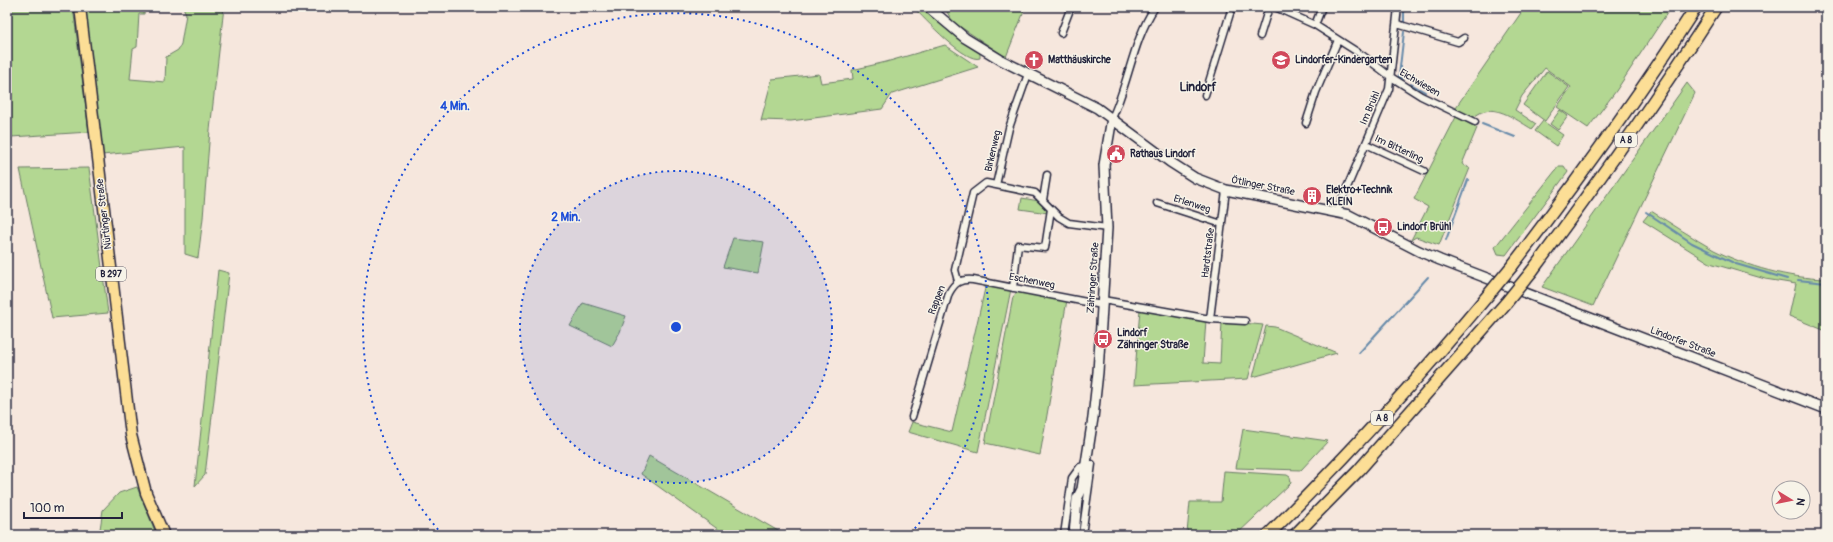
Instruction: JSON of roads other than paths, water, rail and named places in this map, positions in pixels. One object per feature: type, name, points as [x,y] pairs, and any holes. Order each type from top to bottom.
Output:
[{"type":"highway","name":"A 8","points":[[1268,535],[1331,472],[1385,414],[1490,294],[1584,171],[1647,83],[1696,7]]},
{"type":"highway","name":"A 8","points":[[1295,535],[1359,470],[1506,303],[1532,271],[1608,167],[1683,59],[1716,7]]},
{"type":"main road","name":"Nürtinger Straße","points":[[80,7],[131,435],[146,494],[164,535]]},
{"type":"street","name":"Ötlinger Straße","points":[[928,7],[937,10],[965,38],[1028,74],[1098,108],[1170,162],[1195,178],[1226,190],[1337,211],[1365,222],[1419,251],[1532,296]]},
{"type":"street","points":[[1061,33],[1071,7]]},
{"type":"street","points":[[1112,118],[1123,92],[1143,28],[1155,7]]},
{"type":"street","points":[[1205,95],[1232,7]]},
{"type":"street","points":[[1260,36],[1269,7]]},
{"type":"street","name":"Eichwiesen","points":[[1275,7],[1315,25],[1362,55],[1391,77],[1421,96],[1475,122]]},
{"type":"street","points":[[1315,25],[1322,7]]},
{"type":"street","name":"Im Brühl","points":[[1337,211],[1389,89],[1398,7]]},
{"type":"street","points":[[1397,24],[1458,42],[1464,38]]},
{"type":"street","points":[[1306,123],[1316,92],[1338,40]]},
{"type":"street","name":"Birkenweg","points":[[1028,74],[1009,128],[996,185],[1035,193],[1059,217],[1069,223],[1107,228]]},
{"type":"street","name":"Zähringer Straße","points":[[1074,535],[1078,499],[1082,488],[1096,391],[1107,228],[1104,165],[1112,118]]},
{"type":"street","name":"Im Bitterling","points":[[1366,144],[1424,171]]},
{"type":"street","points":[[1043,200],[1047,175]]},
{"type":"street","name":"Rappen","points":[[912,417],[940,318],[949,293],[958,281],[955,270],[973,194],[986,183],[996,185]]},
{"type":"street","name":"Hardtstraße","points":[[1210,319],[1226,190]]},
{"type":"street","name":"Erlenweg","points":[[1157,203],[1222,224]]},
{"type":"street","points":[[1013,288],[1018,245],[1045,248],[1051,209]]},
{"type":"street","name":"Eschenweg","points":[[958,281],[972,280],[1103,302]]},
{"type":"street","name":"Lindorfer Straße","points":[[1532,296],[1826,409]]},
{"type":"street","points":[[1103,302],[1210,319],[1245,321]]},
{"type":"street","points":[[1064,535],[1072,478],[1080,467],[1085,464],[1092,464],[1082,535]]},
{"type":"waterway","points":[[1404,7],[1404,23]]},
{"type":"waterway","points":[[1403,80],[1399,76],[1404,32]]},
{"type":"waterway","points":[[1411,84],[1425,92]]},
{"type":"waterway","points":[[1482,124],[1515,137]]},
{"type":"waterway","points":[[1446,240],[1468,180]]},
{"type":"waterway","points":[[1646,212],[1692,243],[1736,264],[1787,279]]},
{"type":"waterway","points":[[1359,353],[1428,277]]},
{"type":"waterway","points":[[1798,280],[1826,283]]},
{"type":"place","name":"Matthäuskirche","points":[[1034,60]]},
{"type":"place","name":"Lindorfer-Kindergarten","points":[[1281,60]]},
{"type":"place","name":"Rathaus Lindorf","points":[[1116,154]]},
{"type":"place","name":"Elektro+Technik KLEIN","points":[[1312,196]]},
{"type":"place","name":"Lindorf Brühl","points":[[1383,227]]},
{"type":"place","name":"Lindorf Zähringer Straße","points":[[1103,339]]},
{"type":"district","name":"Lindorf","points":[[1198,87]]}]
